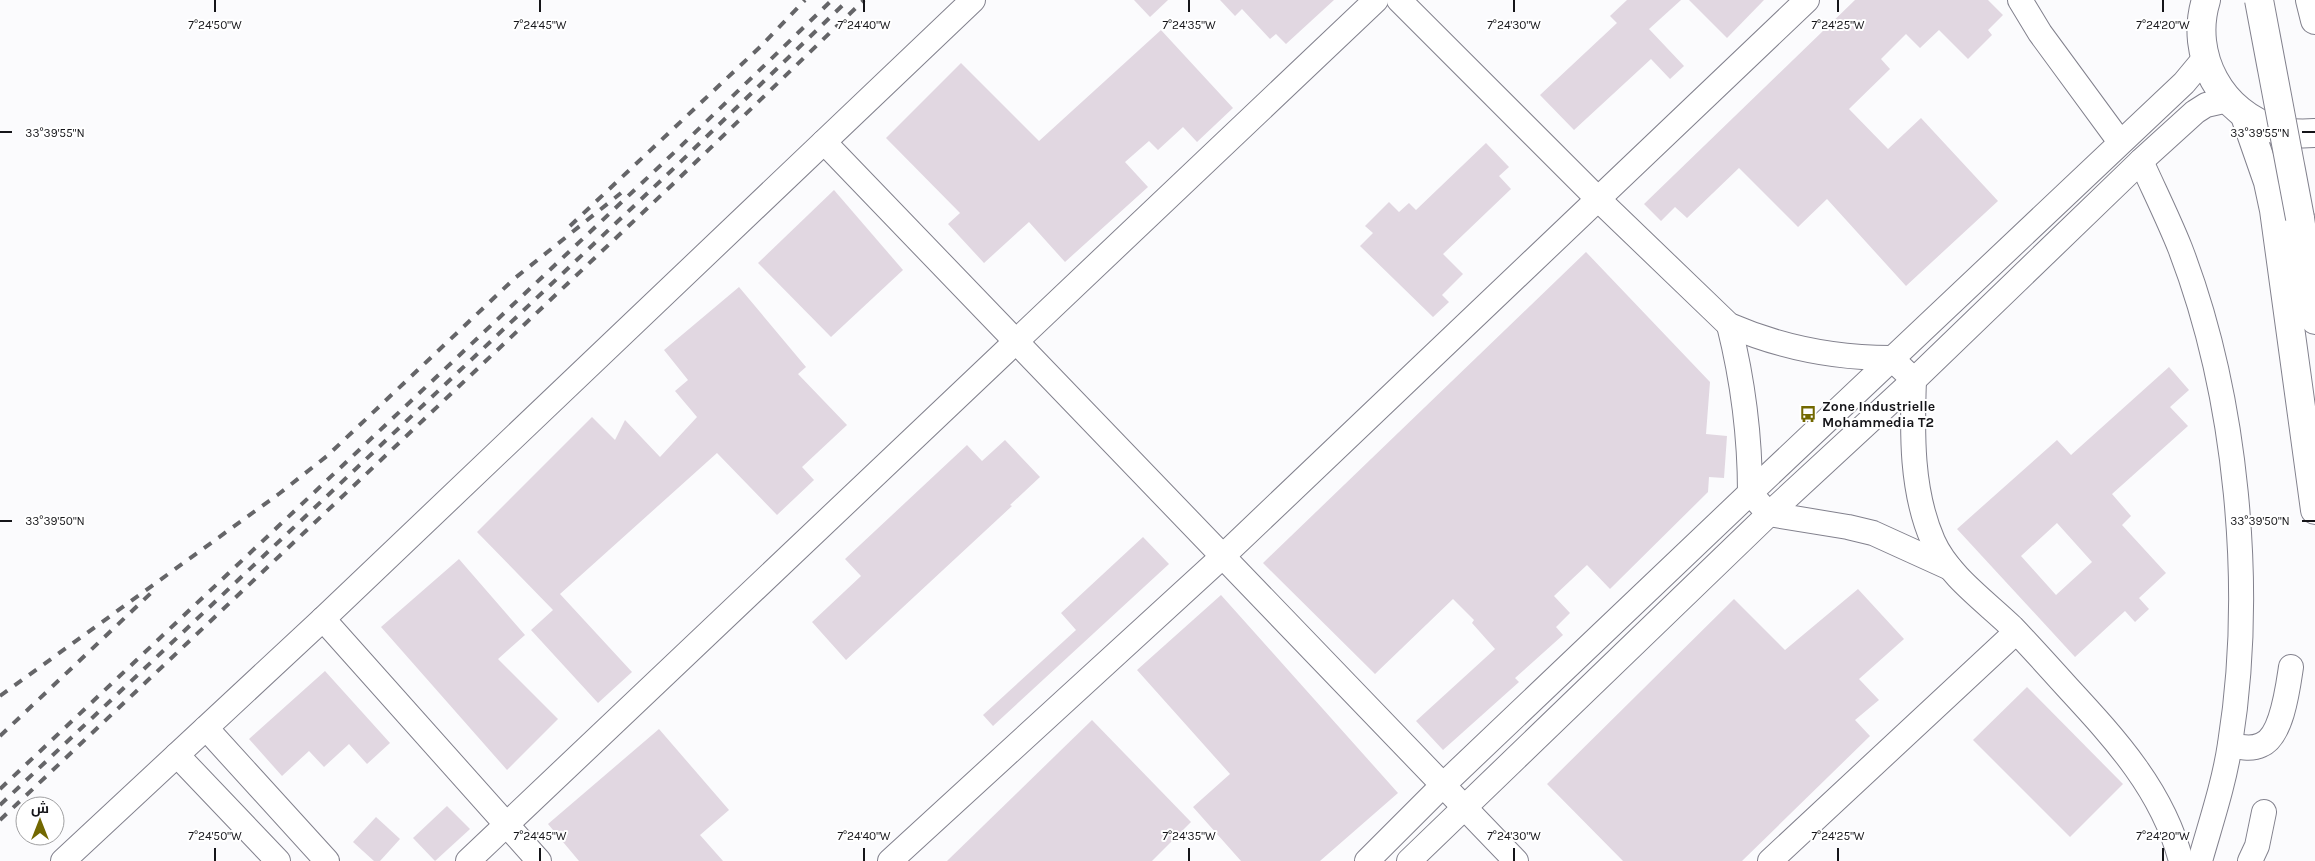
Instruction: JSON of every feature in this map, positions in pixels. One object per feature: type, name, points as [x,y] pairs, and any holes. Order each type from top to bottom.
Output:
[{"type":"highway","points":[[2206,0],[2202,12],[2201,34],[2204,59],[2214,82],[2236,108],[2261,125],[2278,131],[2296,134],[2315,134]]},
{"type":"highway","points":[[2259,0],[2300,218],[2315,320]]},
{"type":"highway","points":[[2310,0],[2315,20]]},
{"type":"highway","points":[[2236,108],[2268,182],[2279,236],[2315,510]]},
{"type":"lane","points":[[63,861],[323,619],[973,0]]},
{"type":"lane","points":[[468,861],[1376,0]]},
{"type":"lane","points":[[1399,0],[1598,199],[1729,326],[1753,336],[1804,351],[1833,356],[1891,358],[1914,380],[1913,438],[1919,490],[1933,542],[1950,568],[2016,632],[2119,743],[2144,778],[2164,815],[2182,861]]},
{"type":"lane","points":[[890,861],[1222,557],[1807,0]]},
{"type":"lane","points":[[2020,0],[2040,33],[2120,142]]},
{"type":"lane","points":[[1367,861],[1442,786],[1891,358],[2184,83],[2204,59]]},
{"type":"lane","points":[[1409,861],[1769,514],[1914,380],[2141,161],[2195,112],[2206,105],[2236,108]]},
{"type":"lane","points":[[824,142],[1516,861]]},
{"type":"lane","points":[[2141,161],[2180,248],[2210,345],[2229,441],[2238,534],[2240,623],[2237,689],[2230,745],[2222,784],[2200,861]]},
{"type":"lane","points":[[1729,326],[1738,358],[1746,408],[1750,459],[1750,493],[1769,514],[1848,527],[1873,534],[1950,568]]},
{"type":"lane","points":[[323,619],[539,861]]},
{"type":"lane","points":[[1770,861],[2016,632]]},
{"type":"lane","points":[[2230,745],[2247,748],[2262,745],[2271,738],[2283,710],[2291,667]]},
{"type":"lane","points":[[206,728],[327,861]]},
{"type":"lane","points":[[178,755],[278,861]]},
{"type":"lane","points":[[2250,861],[2257,846],[2264,812]]},
{"type":"building","points":[[1134,0],[1168,0],[1150,17]]},
{"type":"building","points":[[1220,0],[1334,0],[1286,44],[1276,34],[1270,39],[1242,9],[1235,16]]},
{"type":"building","points":[[1627,0],[1681,0],[1649,29],[1684,66],[1670,79],[1651,59],[1574,130],[1540,95],[1617,23],[1610,16]]},
{"type":"building","points":[[1689,0],[1764,0],[1727,38]]},
{"type":"building","points":[[1855,0],[1988,0],[2003,15],[1988,30],[1992,35],[1968,59],[1939,30],[1920,48],[1906,34],[1881,59],[1890,69],[1849,109],[1888,149],[1921,118],[1998,201],[1906,286],[1827,199],[1798,227],[1739,168],[1687,218],[1675,207],[1661,221],[1644,204]]},
{"type":"building","points":[[1161,30],[1233,108],[1197,142],[1183,127],[1158,150],[1149,141],[1125,162],[1148,187],[1065,262],[1029,222],[984,263],[948,224],[960,213],[886,138],[961,63],[1039,141]]},
{"type":"building","points":[[1486,143],[1509,167],[1499,176],[1511,189],[1443,254],[1463,274],[1442,295],[1449,302],[1433,317],[1360,246],[1373,233],[1365,226],[1389,202],[1399,212],[1409,203],[1416,210]]},
{"type":"building","points":[[834,190],[903,270],[831,337],[758,263]]},
{"type":"building","points":[[1586,252],[1710,382],[1706,434],[1727,436],[1724,478],[1709,477],[1708,492],[1610,589],[1587,565],[1554,596],[1570,613],[1556,627],[1563,635],[1515,678],[1519,682],[1443,750],[1416,721],[1495,649],[1472,623],[1474,620],[1453,599],[1375,674],[1263,563]]},
{"type":"building","points":[[739,287],[806,367],[798,374],[847,425],[802,467],[814,480],[777,515],[717,453],[560,594],[632,672],[598,703],[531,630],[553,610],[477,532],[592,417],[615,440],[625,420],[660,457],[697,417],[675,391],[688,380],[664,350]]},
{"type":"building","points":[[2169,367],[2189,390],[2170,407],[2188,426],[2112,494],[2131,516],[2122,525],[2166,573],[2139,598],[2149,609],[2135,622],[2125,611],[2075,657],[1957,529],[2057,440],[2071,455]],"holes":[[[2057,523],[2092,562],[2056,595],[2021,556]]]},
{"type":"building","points":[[1005,440],[1040,477],[1010,505],[1012,506],[846,660],[812,622],[861,576],[845,559],[967,445],[982,461]]},
{"type":"building","points":[[1143,537],[1169,564],[993,726],[983,715],[1076,630],[1061,613]]},
{"type":"building","points":[[459,559],[525,635],[498,659],[558,719],[507,770],[381,627]]},
{"type":"building","points":[[1858,589],[1904,639],[1859,679],[1879,700],[1855,720],[1870,736],[1742,861],[1623,861],[1547,784],[1734,599],[1785,650]]},
{"type":"building","points":[[1221,595],[1398,793],[1320,861],[1241,861],[1193,807],[1230,774],[1137,670]]},
{"type":"building","points":[[325,671],[390,743],[367,764],[349,744],[324,767],[309,751],[282,776],[249,739]]},
{"type":"building","points":[[2027,687],[2123,784],[2070,837],[1973,740]]},
{"type":"building","points":[[1092,720],[1191,822],[1152,861],[947,861]]},
{"type":"building","points":[[659,729],[729,810],[700,835],[723,861],[579,861],[548,824]]},
{"type":"building","points":[[447,806],[470,829],[435,861],[413,838]]},
{"type":"building","points":[[376,817],[400,839],[380,861],[374,861],[353,842]]},
{"type":"railway","points":[[570,226],[760,47],[805,0]]},
{"type":"railway","points":[[0,789],[680,147],[832,0]]},
{"type":"railway","points":[[0,805],[671,171],[848,0]]},
{"type":"railway","points":[[0,820],[673,184],[864,0]]},
{"type":"railway","points":[[0,696],[280,493],[327,456],[515,278],[621,193]]},
{"type":"railway","points":[[0,736],[151,593]]},
{"type":"place","name":"Zone Industrielle Mohammedia T2","points":[[1808,414]]}]
